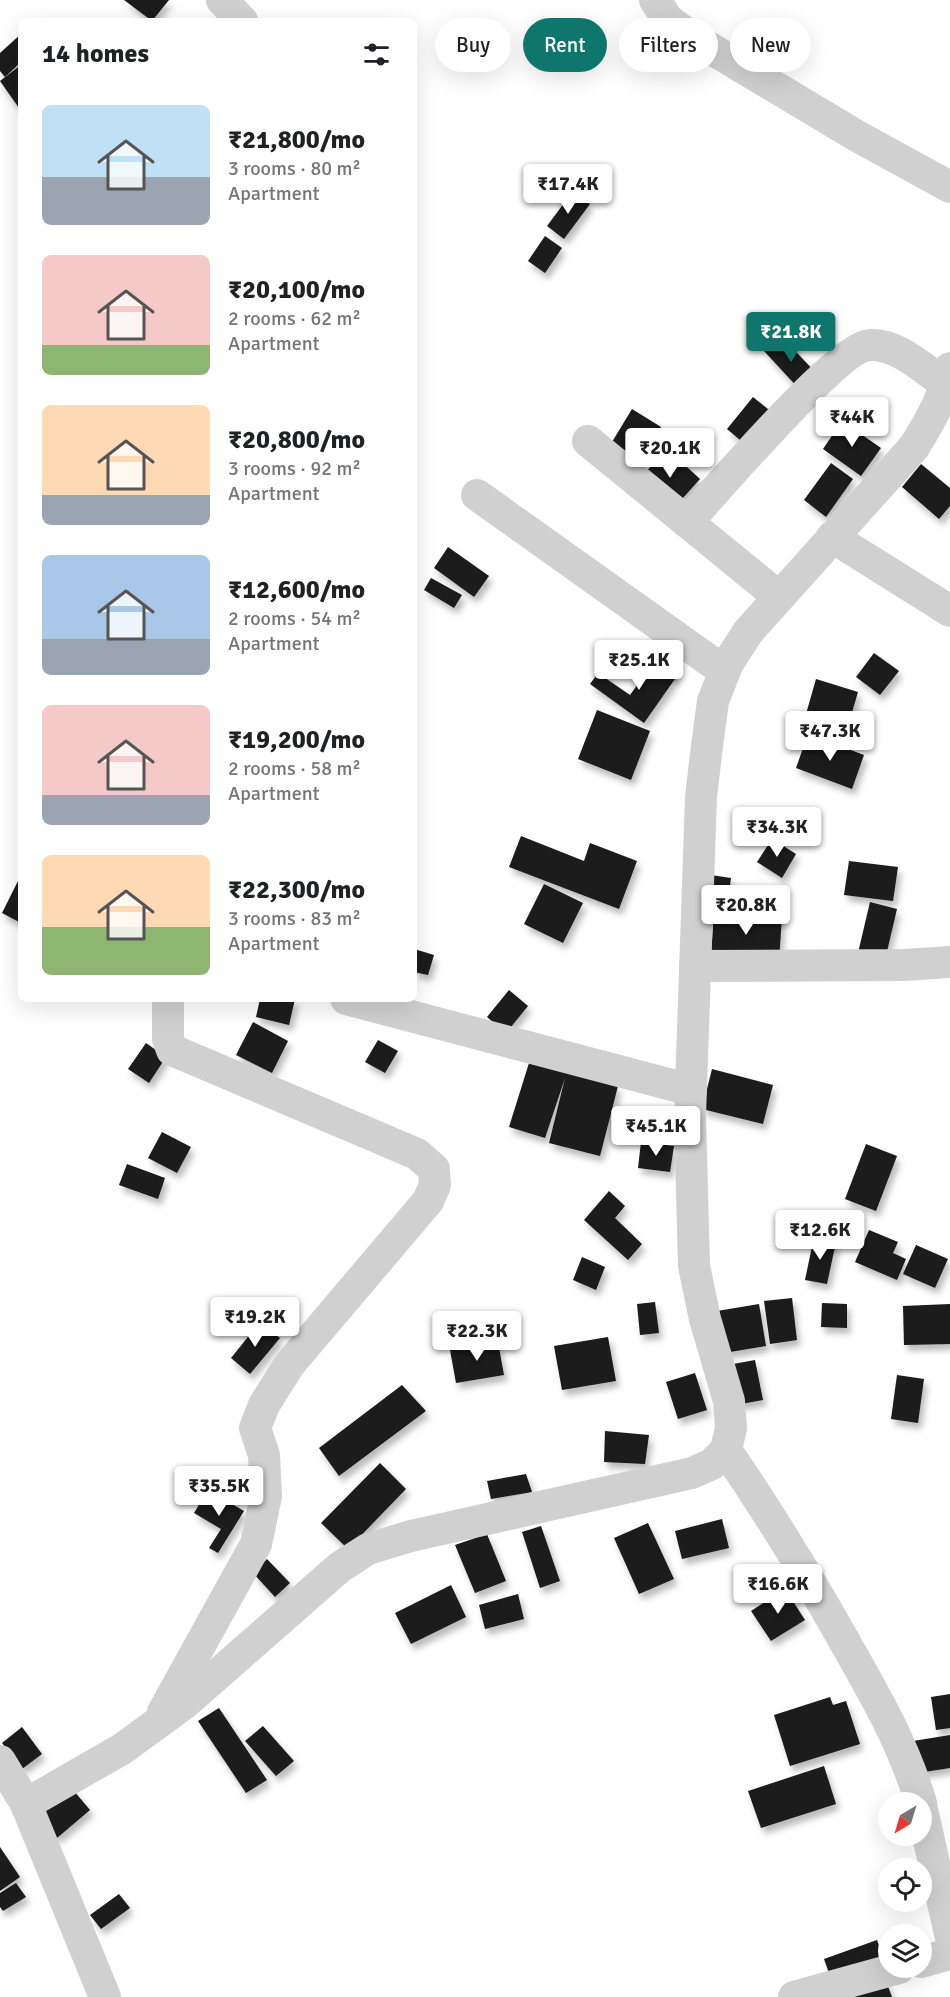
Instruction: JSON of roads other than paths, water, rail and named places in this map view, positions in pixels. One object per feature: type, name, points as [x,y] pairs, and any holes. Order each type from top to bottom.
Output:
[{"type":"street","points":[[222,0],[239,18]]},
{"type":"street","points":[[656,0],[668,20],[690,36],[857,136],[950,187]]},
{"type":"street","points":[[26,1804],[122,1749],[157,1723],[185,1702],[340,1567],[368,1549],[411,1536],[692,1473],[712,1464],[726,1450],[731,1428],[729,1401],[705,1318],[694,1266],[691,1090],[695,966],[701,797],[713,701],[724,671],[748,632],[914,447],[933,417],[948,376],[884,346],[868,344],[856,349],[816,384],[687,522]]},
{"type":"street","points":[[588,441],[778,597]]},
{"type":"street","points":[[477,495],[724,671]]},
{"type":"street","points":[[832,537],[950,611]]},
{"type":"street","points":[[695,966],[905,965],[950,962]]},
{"type":"street","points":[[157,1723],[256,1544],[266,1496],[264,1455],[255,1428],[264,1405],[289,1365],[428,1201],[435,1185],[434,1169],[417,1154],[172,1050],[168,1039],[168,1002]]},
{"type":"street","points":[[357,1002],[691,1090]]},
{"type":"street","points":[[726,1450],[809,1577],[890,1722],[917,1792]]},
{"type":"street","points":[[0,1761],[26,1804],[105,1997]]},
{"type":"street","points":[[930,1846],[950,1934]]},
{"type":"street","points":[[932,1959],[950,1954]]},
{"type":"street","points":[[794,1997],[878,1974]]}]
